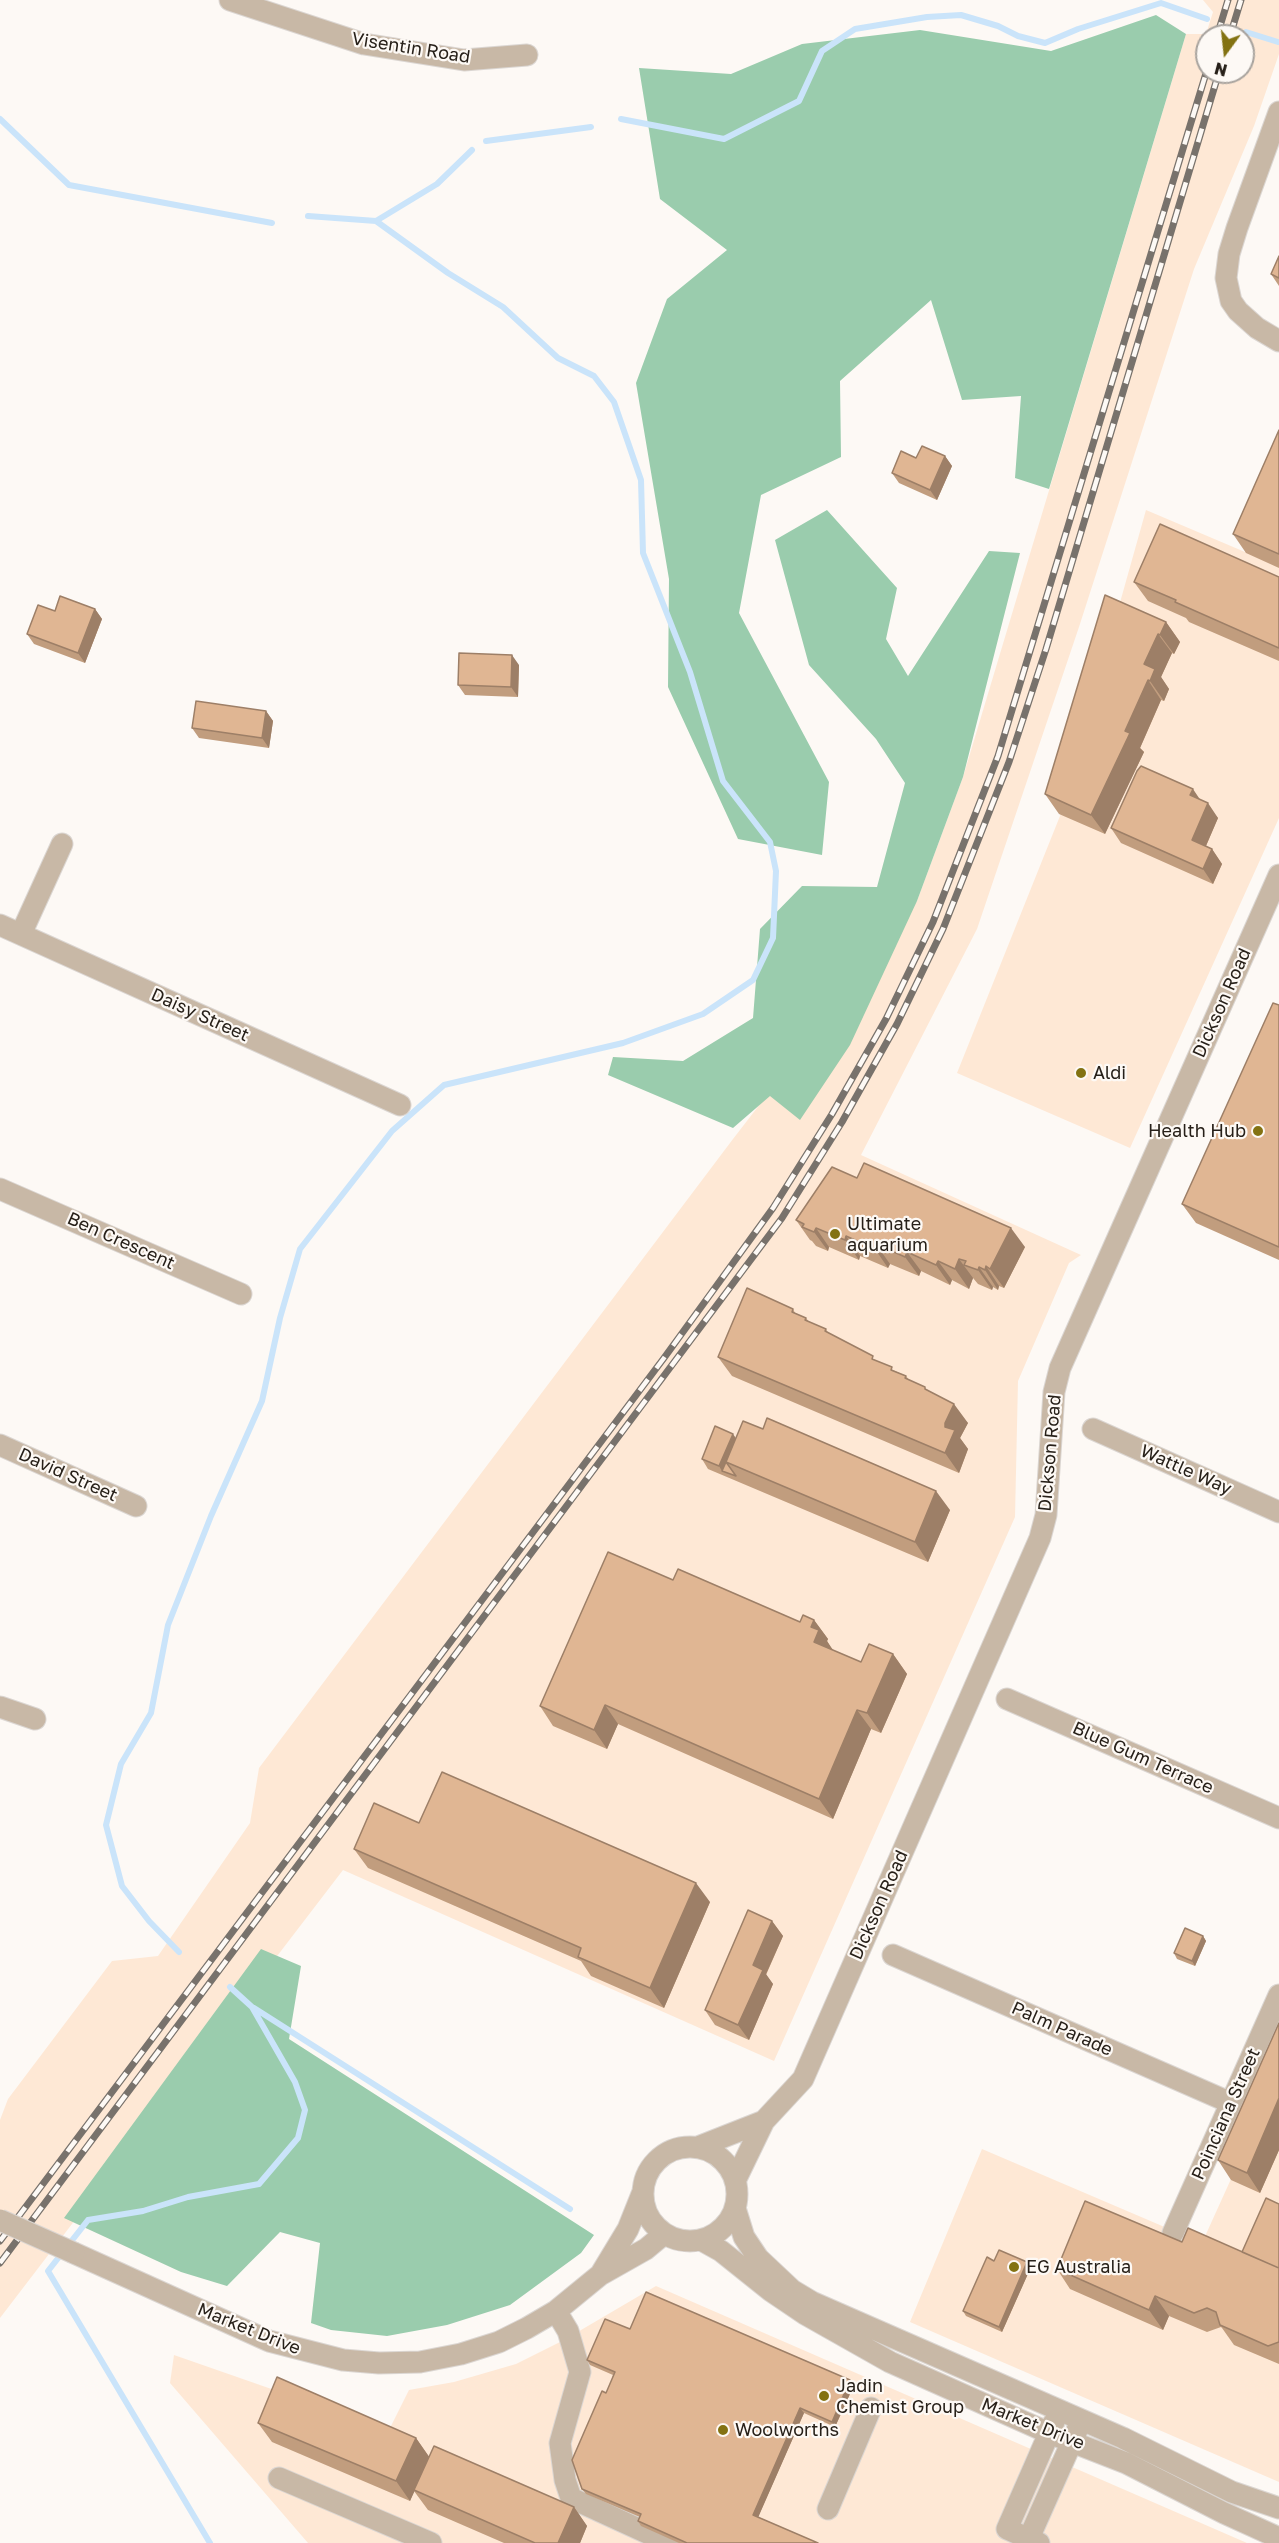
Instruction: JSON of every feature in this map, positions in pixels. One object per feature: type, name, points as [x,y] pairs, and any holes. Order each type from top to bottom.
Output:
[{"type":"street","name":"Visentin Road","points":[[230,0],[364,44],[465,60],[527,56]]},
{"type":"street","points":[[1279,112],[1236,228],[1226,278],[1231,302],[1238,311],[1257,328],[1279,340]]},
{"type":"street","points":[[21,934],[62,844]]},
{"type":"street","name":"Dickson Road","points":[[735,2181],[764,2121],[803,2079],[1040,1538],[1046,1515],[1054,1392],[1060,1368],[1279,875]]},
{"type":"street","name":"Daisy Street","points":[[0,925],[400,1105]]},
{"type":"street","name":"Ben Crescent","points":[[0,1189],[241,1294]]},
{"type":"street","name":"Wattle Way","points":[[1093,1429],[1279,1512]]},
{"type":"street","name":"David Street","points":[[0,1445],[136,1506]]},
{"type":"street","name":"Blue Gum Terrace","points":[[1007,1699],[1279,1818]]},
{"type":"street","points":[[0,1707],[35,1719]]},
{"type":"street","name":"Palm Parade","points":[[892,1955],[1231,2103]]},
{"type":"street","name":"Poinciana Street","points":[[1173,2233],[1279,1995]]},
{"type":"street","name":"Dickson Road","points":[[698,2147],[764,2121]]},
{"type":"street","points":[[680,2147],[698,2147],[714,2153],[727,2164],[735,2181],[735,2208],[717,2234],[703,2241],[678,2240],[664,2234],[646,2214],[642,2194],[646,2173],[660,2156],[680,2147]]},
{"type":"street","name":"Market Drive","points":[[600,2275],[628,2229],[642,2194]]},
{"type":"street","name":"Market Drive","points":[[735,2208],[744,2237],[758,2258],[792,2290],[812,2302],[1082,2420],[1232,2492],[1279,2508]]},
{"type":"street","name":"Market Drive","points":[[0,2220],[269,2341],[343,2360],[379,2363],[420,2362],[461,2354],[499,2342],[556,2311],[600,2275],[646,2249],[664,2234]]},
{"type":"street","name":"Market Drive","points":[[703,2241],[721,2252],[771,2291],[864,2348],[916,2374],[1049,2433],[1073,2440],[1126,2463],[1279,2538]]},
{"type":"street","points":[[556,2311],[568,2331],[580,2372],[560,2443],[565,2480],[571,2498],[669,2543]]},
{"type":"street","points":[[828,2509],[871,2408]]},
{"type":"street","points":[[1059,2410],[1007,2529],[1034,2541],[1082,2420]]},
{"type":"street","points":[[279,2478],[431,2543]]},
{"type":"shaded area","points":[[1203,0],[1279,0],[1279,54],[1254,126],[1194,269],[1079,627],[977,929],[861,1155],[1081,1255],[1069,1263],[1018,1381],[1015,1517],[774,2061],[343,1870],[0,2318],[0,2120],[8,2099],[112,1961],[158,1956],[250,1823],[259,1768],[733,1139],[917,901],[963,777],[1186,34],[1195,34],[1195,84],[1255,84],[1255,24],[1209,24],[1213,12]]},
{"type":"shaded area","points":[[1279,474],[1279,818],[1130,1148],[957,1073],[1060,816],[1146,510],[1245,552]]},
{"type":"shaded area","points":[[1279,2073],[1279,2482],[910,2322],[982,2149],[1202,2243]]},
{"type":"shaded area","points":[[656,2286],[1247,2543],[308,2543],[170,2383],[174,2355],[389,2430],[409,2390],[454,2382],[516,2364],[564,2340]]},
{"type":"green space","points":[[1156,15],[1186,34],[1049,489],[1015,478],[1021,396],[962,400],[931,300],[840,381],[841,457],[761,495],[739,613],[829,782],[822,855],[738,839],[668,687],[669,579],[636,383],[667,299],[727,250],[660,199],[639,68],[731,74],[802,44],[920,30],[1051,51]]},
{"type":"green space","points":[[827,510],[897,588],[886,639],[908,676],[989,551],[1020,553],[963,777],[917,901],[850,1045],[800,1120],[770,1096],[733,1128],[608,1075],[613,1057],[683,1061],[753,1018],[760,929],[802,886],[877,887],[905,783],[876,739],[809,665],[775,540]]},
{"type":"green space","points":[[261,1949],[301,1966],[289,2039],[594,2235],[581,2253],[510,2305],[447,2325],[387,2336],[331,2330],[311,2323],[320,2243],[280,2232],[227,2286],[181,2272],[64,2218]]},
{"type":"building","points":[[1279,256],[1279,278],[1271,274]]},
{"type":"building","points":[[1279,430],[1279,554],[1233,534]]},
{"type":"building","points":[[922,446],[945,456],[930,490],[892,473],[901,451],[916,458]]},
{"type":"building","points":[[1160,524],[1279,577],[1279,648],[1134,582]]},
{"type":"building","points":[[1105,595],[1166,622],[1144,664],[1155,669],[1125,731],[1130,733],[1091,815],[1045,794]]},
{"type":"building","points":[[60,596],[95,609],[78,653],[27,634],[38,605],[55,611]]},
{"type":"building","points":[[459,653],[512,655],[511,687],[458,685]]},
{"type":"building","points":[[196,701],[266,711],[262,738],[192,728]]},
{"type":"building","points":[[1141,766],[1193,789],[1190,795],[1208,803],[1192,840],[1212,849],[1203,869],[1111,828]]},
{"type":"building","name":"Health Hub","points":[[1273,1003],[1279,1005],[1279,1247],[1182,1204]]},
{"type":"building","points":[[864,1163],[1011,1228],[990,1269],[986,1266],[985,1270],[979,1267],[978,1270],[964,1265],[966,1261],[959,1259],[955,1269],[938,1261],[936,1265],[907,1252],[905,1257],[876,1244],[875,1249],[846,1236],[845,1240],[816,1228],[814,1232],[802,1227],[804,1224],[796,1220],[832,1167],[857,1178]]},
{"type":"building","points":[[747,1288],[793,1309],[792,1312],[806,1318],[805,1320],[826,1329],[825,1331],[873,1356],[872,1359],[892,1367],[891,1370],[906,1376],[905,1378],[954,1404],[945,1427],[955,1430],[945,1453],[718,1357]]},
{"type":"building","points":[[767,1418],[936,1491],[915,1542],[726,1462],[743,1421],[763,1429]]},
{"type":"building","points":[[715,1426],[733,1434],[719,1466],[702,1459]]},
{"type":"building","points":[[726,1462],[736,1476],[722,1471]]},
{"type":"building","points":[[608,1552],[673,1580],[678,1569],[800,1622],[803,1615],[814,1620],[811,1627],[819,1630],[814,1642],[861,1662],[869,1644],[893,1654],[867,1713],[857,1710],[819,1799],[605,1705],[594,1730],[540,1706]]},
{"type":"building","points":[[442,1772],[696,1883],[650,1988],[578,1957],[581,1948],[354,1849],[374,1803],[419,1823]]},
{"type":"building","points":[[748,1910],[772,1921],[753,1965],[763,1970],[738,2025],[705,2010]]},
{"type":"building","points":[[1185,1928],[1203,1936],[1192,1961],[1174,1953]]},
{"type":"building","points":[[1279,2023],[1279,2098],[1247,2173],[1218,2160]]},
{"type":"building","points":[[1266,2198],[1279,2204],[1279,2268],[1242,2252]]},
{"type":"building","points":[[1085,2201],[1182,2242],[1188,2228],[1279,2268],[1279,2342],[1268,2346],[1220,2325],[1216,2312],[1207,2308],[1194,2313],[1155,2296],[1149,2310],[1057,2269]]},
{"type":"building","points":[[999,2250],[1027,2262],[999,2327],[963,2311],[987,2257],[994,2261]]},
{"type":"building","points":[[646,2292],[850,2380],[832,2422],[800,2408],[753,2515],[818,2543],[687,2543],[638,2521],[641,2514],[582,2489],[572,2460],[602,2391],[606,2393],[615,2372],[587,2360],[605,2319],[630,2329]]},
{"type":"building","points":[[277,2377],[416,2438],[396,2481],[258,2423]]},
{"type":"building","points":[[434,2446],[574,2507],[558,2543],[535,2543],[414,2490]]},
{"type":"waterway","points":[[621,119],[724,139],[799,101],[822,51],[855,29],[927,17],[961,15],[998,26],[1018,36],[1045,43],[1078,29],[1161,3],[1207,19]]},
{"type":"waterway","points":[[1255,35],[1278,42]]},
{"type":"waterway","points":[[0,119],[69,185],[272,223]]},
{"type":"waterway","points":[[486,141],[591,127]]},
{"type":"waterway","points":[[376,221],[437,184],[472,150]]},
{"type":"waterway","points":[[179,1952],[149,1921],[122,1886],[106,1825],[121,1764],[151,1713],[168,1625],[211,1516],[262,1401],[280,1318],[300,1249],[392,1131],[444,1085],[623,1043],[703,1014],[753,980],[773,938],[776,871],[770,842],[723,781],[690,672],[643,553],[641,480],[614,402],[594,376],[558,358],[503,307],[448,273],[376,221],[308,216]]},
{"type":"waterway","points":[[210,2543],[48,2271],[88,2220],[143,2211],[188,2197],[259,2184],[298,2138],[305,2110],[295,2082],[252,2007],[230,1987]]},
{"type":"waterway","points":[[254,2008],[570,2209]]},
{"type":"railway","points":[[1221,24],[1228,0]]},
{"type":"railway","points":[[1234,24],[1241,0]]},
{"type":"railway","points":[[0,2241],[664,1358],[773,1208],[832,1114],[886,1019],[933,922],[998,756],[1203,84]]},
{"type":"railway","points":[[0,2263],[782,1218],[842,1122],[897,1024],[943,929],[1009,762],[1046,649],[1215,84]]},
{"type":"place","name":"Aldi","points":[[1081,1073]]},
{"type":"place","name":"Health Hub","points":[[1258,1131]]},
{"type":"place","name":"Ultimate aquarium","points":[[835,1234]]},
{"type":"place","name":"EG Australia","points":[[1014,2267]]},
{"type":"place","name":"Jadin Chemist Group","points":[[824,2396]]},
{"type":"place","name":"Woolworths","points":[[723,2430]]}]
